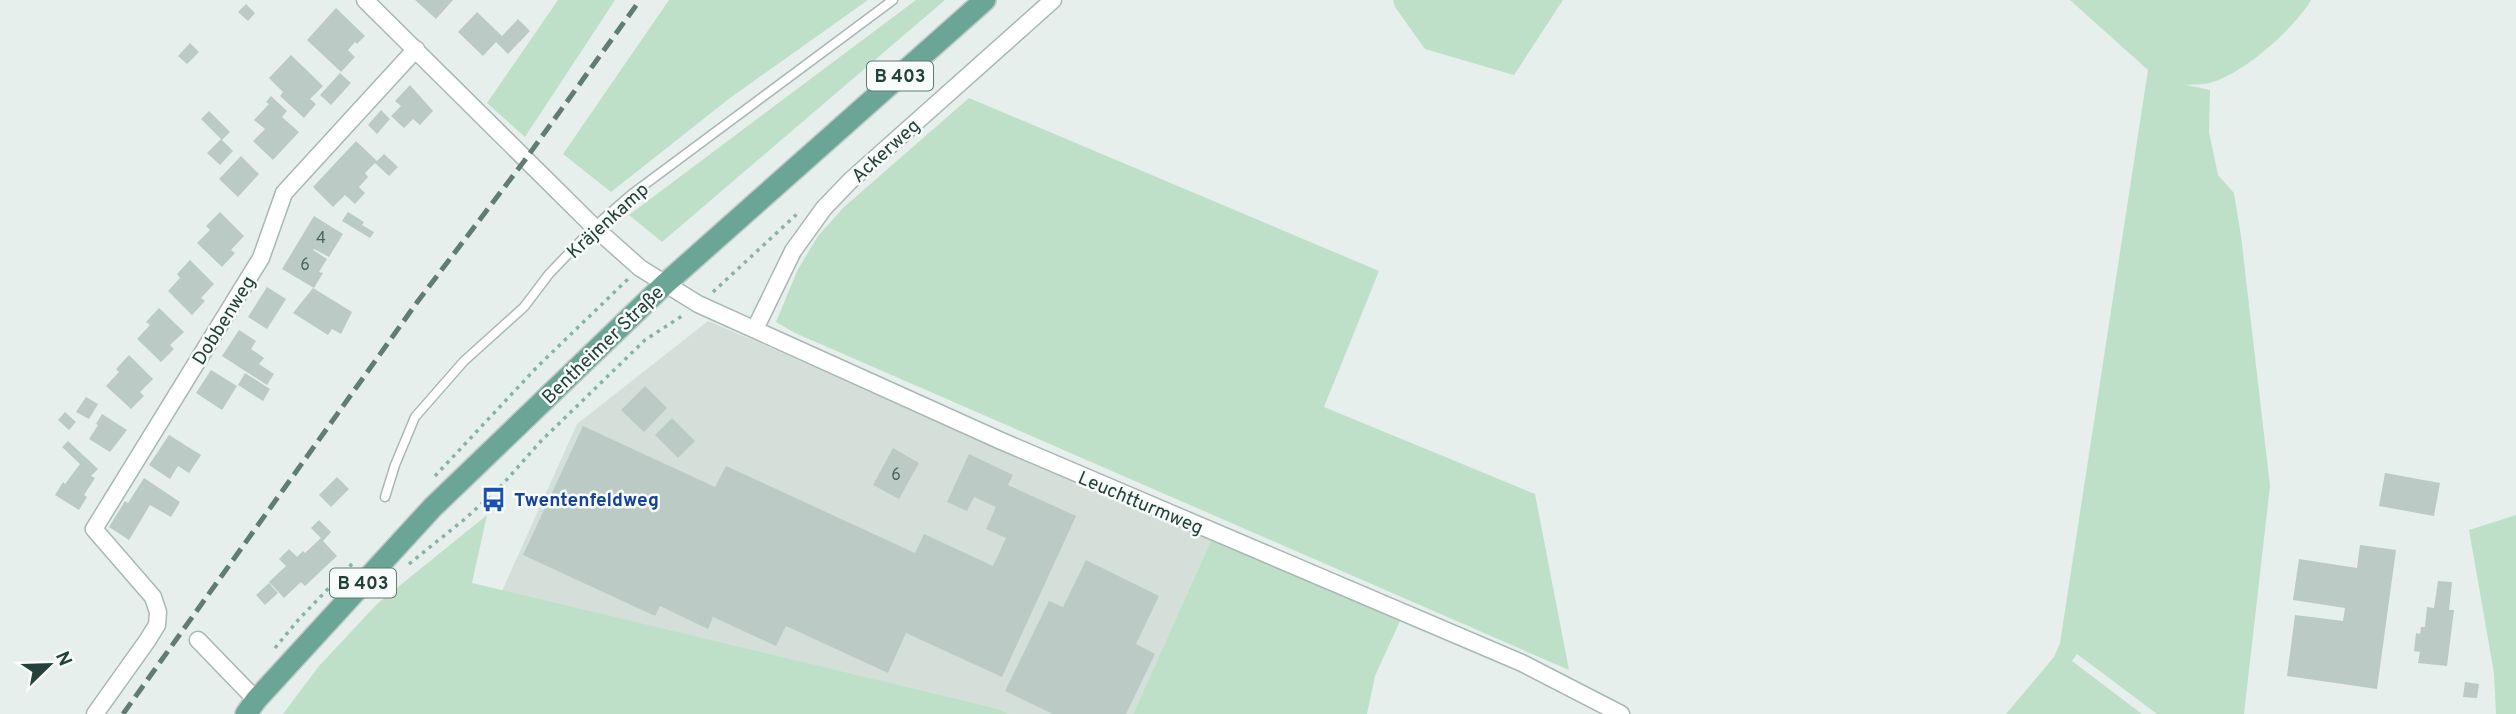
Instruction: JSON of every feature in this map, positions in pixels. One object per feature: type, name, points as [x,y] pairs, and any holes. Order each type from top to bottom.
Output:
[{"type":"main road","name":"Bentheimer Straße","points":[[251,707],[433,507],[665,284],[985,0]]},
{"type":"street","points":[[365,0],[594,227],[640,268],[665,284]]},
{"type":"street","name":"Ackerweg","points":[[755,329],[793,251],[824,208],[851,180],[1052,0]]},
{"type":"street","name":"Dobbenweg","points":[[95,714],[157,625],[158,612],[153,597],[94,529],[261,258],[284,193],[416,49]]},
{"type":"street","name":"Leuchtturmweg","points":[[665,284],[698,304],[999,440],[1522,663],[1621,714]]},
{"type":"street","points":[[198,640],[251,707]]},
{"type":"lane","name":"Kräjenkamp","points":[[385,497],[415,417],[464,361],[524,307],[549,274],[594,227],[632,194],[893,0]]},
{"type":"path","points":[[401,572],[502,485],[541,441],[645,340],[698,304],[802,210]]},
{"type":"shaded area","points":[[708,321],[1213,536],[1133,714],[1009,714],[999,709],[502,591],[577,424]]},
{"type":"green space","points":[[558,0],[615,0],[525,137],[487,103]]},
{"type":"green space","points":[[669,0],[868,0],[730,98],[611,192],[563,154]]},
{"type":"green space","points":[[916,0],[945,0],[662,242],[629,215]]},
{"type":"green space","points":[[1393,0],[1563,0],[1514,75],[1425,49],[1395,7]]},
{"type":"green space","points":[[2070,0],[2311,0],[2293,24],[2251,61],[2206,84],[2187,85],[2210,90],[2209,132],[2218,175],[2234,193],[2270,486],[2244,714],[2157,714],[2077,654],[2072,661],[2142,714],[2006,714],[2054,657],[2060,643],[2148,70]]},
{"type":"green space","points":[[969,98],[1379,271],[1324,407],[1535,494],[1569,670],[795,333],[776,322],[798,269],[818,236],[844,207]]},
{"type":"green space","points":[[487,515],[472,583],[999,709],[1009,714],[283,714],[319,666],[377,604]]},
{"type":"green space","points":[[2516,515],[2516,714],[2496,714],[2494,673],[2469,530]]},
{"type":"green space","points":[[1213,536],[1400,621],[1375,676],[1367,714],[1133,714]]},
{"type":"building","points":[[415,0],[453,0],[436,19]]},
{"type":"building","points":[[246,4],[255,13],[248,21],[238,12]]},
{"type":"building","points":[[336,8],[365,36],[348,50],[355,57],[341,72],[307,40]]},
{"type":"building","points":[[477,12],[502,36],[518,19],[530,31],[508,54],[496,42],[483,56],[458,32]]},
{"type":"building","points":[[190,43],[199,52],[187,64],[178,56]]},
{"type":"building","points":[[291,55],[323,86],[310,99],[316,104],[304,118],[280,96],[283,92],[269,78]]},
{"type":"building","points":[[340,73],[351,83],[331,105],[320,95]]},
{"type":"building","points":[[410,85],[433,111],[420,125],[413,119],[404,128],[391,116],[401,106],[395,101]]},
{"type":"building","points":[[271,96],[287,111],[282,117],[299,132],[273,160],[253,141],[265,129],[254,120],[269,104],[266,102]]},
{"type":"building","points":[[381,110],[390,119],[377,134],[368,125]]},
{"type":"building","points":[[209,111],[230,132],[222,140],[201,119]]},
{"type":"building","points":[[221,139],[233,151],[220,165],[207,153]]},
{"type":"building","points":[[356,141],[377,161],[384,154],[398,167],[389,176],[375,163],[365,173],[368,177],[359,187],[365,193],[355,204],[345,195],[333,207],[313,187]]},
{"type":"building","points":[[241,156],[259,174],[238,197],[219,179]]},
{"type":"building","points":[[220,212],[244,236],[231,250],[235,253],[222,267],[197,243],[210,230],[206,226]]},
{"type":"building","points":[[348,212],[374,232],[370,238],[342,221]]},
{"type":"building","points":[[314,216],[343,234],[329,257],[313,250],[327,259],[314,288],[282,269]]},
{"type":"building","points":[[190,260],[214,284],[201,298],[205,301],[192,315],[168,291],[180,278],[177,274]]},
{"type":"building","points":[[267,287],[286,299],[267,329],[248,317]]},
{"type":"building","points":[[313,288],[352,312],[341,334],[332,329],[328,335],[293,313]]},
{"type":"building","points":[[159,308],[184,332],[170,345],[174,349],[161,362],[137,339],[150,325],[146,322]]},
{"type":"building","points":[[239,330],[256,341],[251,349],[264,358],[259,364],[274,374],[267,385],[222,356]]},
{"type":"building","points":[[129,355],[153,379],[140,392],[144,396],[131,409],[106,386]]},
{"type":"building","points":[[211,370],[237,386],[222,410],[196,393]]},
{"type":"building","points":[[245,373],[270,389],[263,401],[238,385]]},
{"type":"building","points":[[645,386],[667,408],[644,432],[621,410]]},
{"type":"building","points":[[86,397],[98,404],[89,419],[76,412]]},
{"type":"building","points":[[65,412],[76,422],[69,430],[58,420]]},
{"type":"building","points":[[102,414],[127,430],[110,452],[89,439]]},
{"type":"building","points":[[672,418],[695,441],[678,458],[655,435]]},
{"type":"building","points":[[583,426],[715,487],[726,466],[915,553],[924,534],[993,566],[1006,538],[986,529],[996,507],[974,497],[967,511],[947,502],[969,454],[1013,475],[1008,485],[1076,516],[1002,677],[906,633],[888,673],[786,626],[776,646],[713,617],[708,629],[660,606],[655,616],[523,555]]},
{"type":"building","points":[[169,435],[201,455],[189,473],[178,466],[170,479],[149,465]]},
{"type":"building","points":[[68,441],[98,469],[91,476],[95,478],[84,495],[87,497],[79,510],[55,495],[80,464],[62,447]]},
{"type":"building","points":[[893,448],[919,463],[899,499],[873,485]]},
{"type":"building","points":[[2385,473],[2440,483],[2434,516],[2379,506]]},
{"type":"building","points":[[337,477],[349,489],[331,507],[319,495]]},
{"type":"building","points":[[144,478],[180,502],[171,517],[150,505],[129,540],[109,527]]},
{"type":"building","points":[[319,520],[331,532],[323,541],[337,556],[305,586],[301,582],[284,598],[269,582],[286,566],[279,559],[289,549],[297,557],[303,551],[305,553],[321,538],[311,528]]},
{"type":"building","points":[[2360,545],[2396,550],[2377,689],[2287,676],[2295,615],[2343,621],[2345,608],[2293,600],[2299,559],[2357,568]]},
{"type":"building","points":[[1086,560],[1159,596],[1136,644],[1155,654],[1126,714],[1053,714],[1005,691],[1049,601],[1063,607]]},
{"type":"building","points":[[2438,581],[2452,582],[2449,610],[2454,610],[2447,666],[2418,663],[2420,652],[2414,651],[2416,633],[2420,634],[2421,627],[2425,627],[2427,607],[2434,608]]},
{"type":"building","points":[[269,583],[278,593],[265,605],[256,595]]},
{"type":"building","points":[[2465,682],[2479,684],[2477,698],[2463,697]]},
{"type":"railway","points":[[123,714],[418,301],[525,160],[640,0]]},
{"type":"place","name":"Twentenfeldweg","points":[[494,499]]}]
